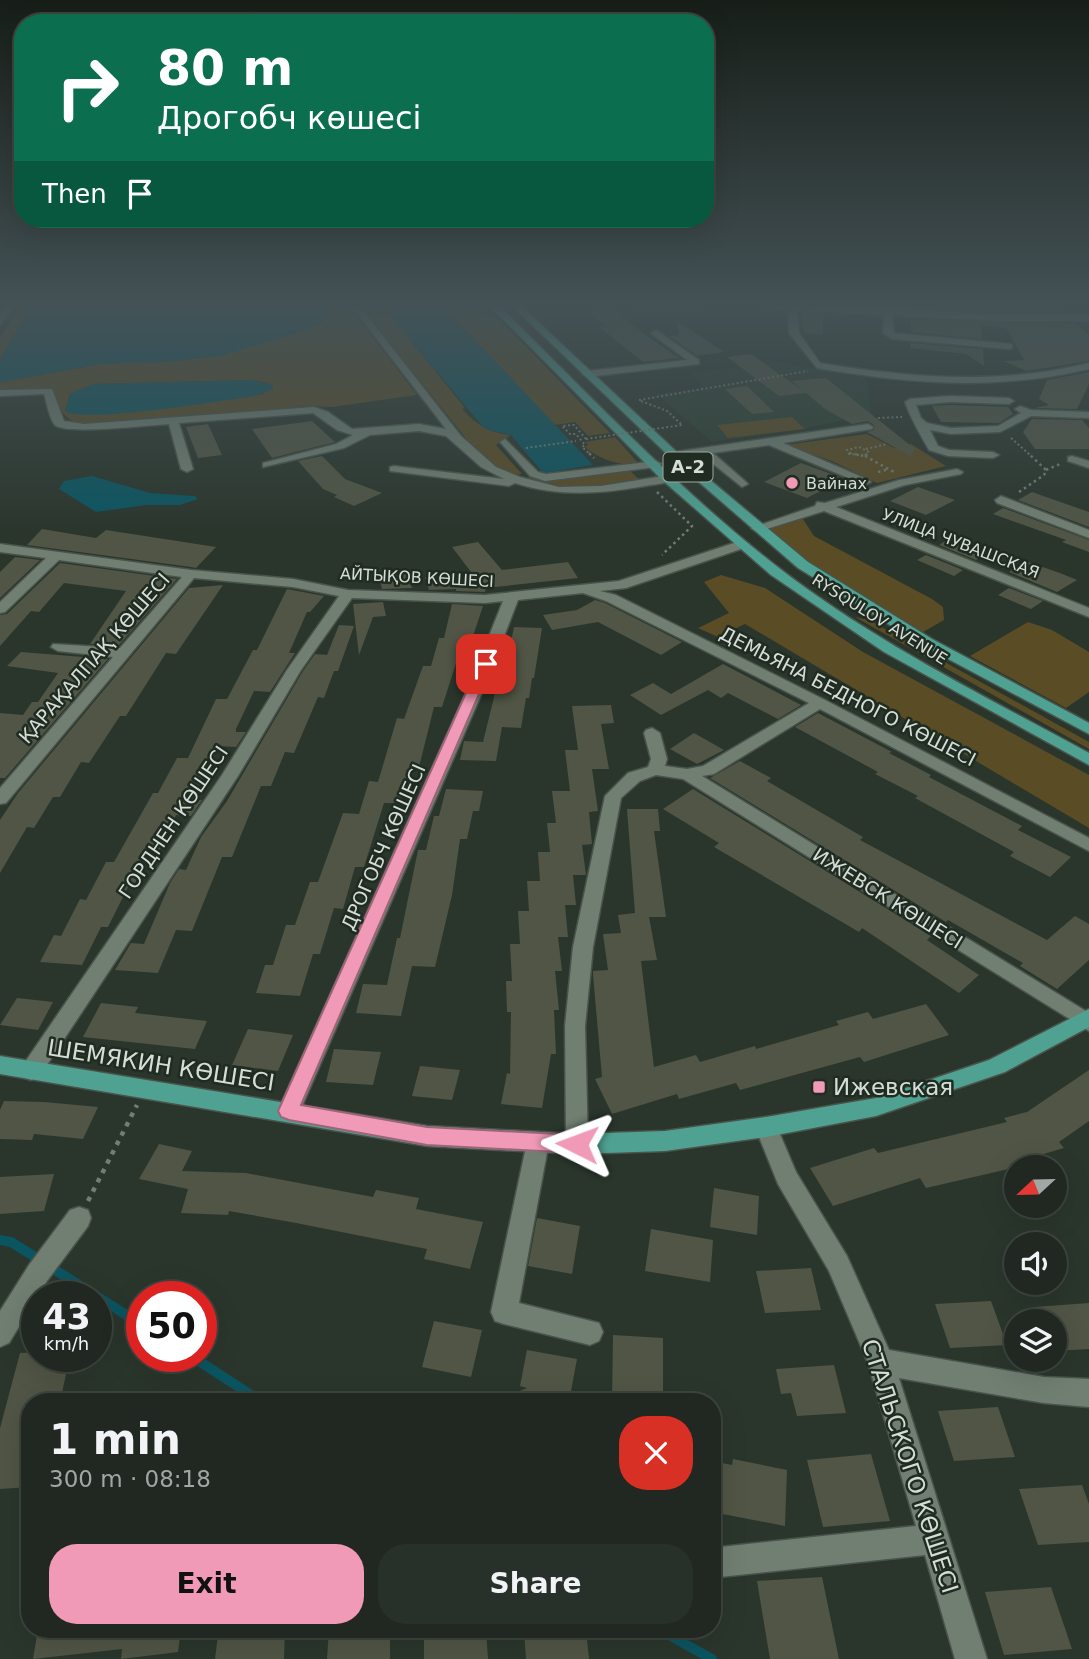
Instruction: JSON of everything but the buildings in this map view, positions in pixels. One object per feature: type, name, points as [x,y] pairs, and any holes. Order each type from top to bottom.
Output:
[{"type":"main road","name":"RYSQULOV AVENUE","points":[[572,381],[670,478],[743,544],[830,612],[900,656],[1089,760]]},
{"type":"main road","points":[[585,381],[606,402],[618,402]]},
{"type":"main road","name":"RYSQULOV AVENUE","points":[[595,381],[696,475],[803,565],[927,642],[1089,729]]},
{"type":"main road","points":[[670,478],[696,475]]},
{"type":"main road","points":[[830,612],[859,601]]},
{"type":"main road","name":"ШЕМЯКИН КӨШЕСІ","points":[[0,1065],[427,1136],[577,1144],[665,1141],[766,1127],[888,1102],[997,1066],[1088,1020]]},
{"type":"street","points":[[414,381],[458,438],[481,462],[512,478],[533,480],[574,492],[670,478]]},
{"type":"street","points":[[985,381],[1001,381]]},
{"type":"street","points":[[998,382],[1010,401],[1029,412],[1089,415]]},
{"type":"street","points":[[0,393],[48,391],[60,424],[84,427],[314,410],[321,411],[345,431],[368,432],[424,427],[458,438]]},
{"type":"street","points":[[993,455],[948,453],[933,448],[909,402],[1010,401]]},
{"type":"street","points":[[923,425],[951,431],[987,431],[1005,426],[1029,412]]},
{"type":"street","points":[[173,420],[187,469]]},
{"type":"street","points":[[674,455],[868,427]]},
{"type":"street","points":[[267,465],[341,446],[368,432]]},
{"type":"street","points":[[771,441],[865,482]]},
{"type":"street","points":[[505,442],[533,480]]},
{"type":"street","points":[[704,451],[743,484]]},
{"type":"street","points":[[1072,459],[1089,465]]},
{"type":"street","points":[[394,469],[533,480],[656,464]]},
{"type":"street","points":[[757,528],[821,505],[903,482],[957,472]]},
{"type":"street","points":[[1001,500],[1089,534]]},
{"type":"street","name":"УЛИЦА ЧУВАШСКАЯ","points":[[821,505],[1089,612]]},
{"type":"street","name":"АЙТЫҚОВ КӨШЕСІ","points":[[0,548],[191,574],[293,583],[348,594],[511,598],[585,592],[651,578],[743,544]]},
{"type":"street","points":[[0,609],[56,556]]},
{"type":"street","name":"ҚАРАҚАЛПАҚ КӨШЕСІ","points":[[0,799],[191,574]]},
{"type":"street","name":"ДЕМЬЯНА БЕДНОГО КӨШЕСІ","points":[[585,592],[611,598],[820,703],[1089,845]]},
{"type":"street","name":"ГОРДНЕН КӨШЕСІ","points":[[30,1071],[230,776],[294,670],[348,594]]},
{"type":"street","name":"ДРОГОБЧ КӨШЕСІ","points":[[289,1111],[477,686],[511,598]]},
{"type":"street","points":[[58,647],[122,653]]},
{"type":"street","name":"ИЖЕВСК КӨШЕСІ","points":[[655,770],[687,774],[708,770],[820,703]]},
{"type":"street","points":[[577,1144],[575,1026],[582,960],[613,796],[635,777],[655,770],[659,759],[652,733]]},
{"type":"street","name":"ИЖЕВСК КӨШЕСІ","points":[[687,774],[1088,1020]]},
{"type":"street","name":"СТАЛЬСКОГО КӨШЕСІ","points":[[766,1127],[786,1177],[838,1264],[881,1362],[971,1659]]},
{"type":"street","points":[[538,1142],[504,1312],[590,1332]]},
{"type":"street","points":[[0,1334],[38,1273],[79,1218]]},
{"type":"street","points":[[881,1362],[1044,1390],[1089,1393]]},
{"type":"street","points":[[721,1562],[935,1539]]},
{"type":"path","points":[[639,400],[754,381]]},
{"type":"path","points":[[639,400],[648,410]]},
{"type":"path","points":[[574,425],[586,439],[682,425],[667,411],[639,400]]},
{"type":"path","points":[[658,419],[667,428]]},
{"type":"path","points":[[1001,500],[1028,488],[1044,475],[1046,470],[1018,448],[1005,426]]},
{"type":"path","points":[[570,434],[582,447]]},
{"type":"path","points":[[519,449],[576,441]]},
{"type":"path","points":[[887,444],[866,449],[851,447],[846,451],[852,456],[865,456],[902,477]]},
{"type":"path","points":[[865,456],[869,454],[866,449]]},
{"type":"path","points":[[878,472],[889,469]]},
{"type":"path","points":[[79,1218],[146,1089]]},
{"type":"shaded area","points":[[195,381],[93,384],[70,394],[65,411],[125,412],[263,394],[268,383],[259,381],[407,381],[417,395],[332,407],[309,406],[84,424],[66,416],[52,390],[0,390],[0,382]]},
{"type":"shaded area","points":[[421,381],[444,381],[465,408],[462,409],[478,423],[490,430],[511,435],[496,445],[522,474],[502,471],[476,451]]},
{"type":"shaded area","points":[[514,381],[560,381],[610,433],[588,436],[575,422],[555,425]]},
{"type":"shaded area","points":[[698,381],[867,381],[872,414],[803,429],[712,442],[656,394],[704,388]]},
{"type":"shaded area","points":[[792,417],[805,429],[728,438],[717,425]]},
{"type":"shaded area","points":[[867,434],[894,448],[911,444],[946,466],[877,483],[832,461],[785,445]]},
{"type":"shaded area","points":[[615,437],[639,464],[610,461],[585,447],[588,445],[585,442]]},
{"type":"shaded area","points":[[629,470],[640,480],[567,490],[521,479],[534,476],[560,480]]},
{"type":"shaded area","points":[[801,516],[814,536],[943,607],[944,620],[923,632],[822,573],[768,530]]},
{"type":"shaded area","points":[[721,575],[765,588],[863,652],[1089,775],[1089,828],[745,624],[718,637],[698,628],[729,613],[704,582]]},
{"type":"shaded area","points":[[855,617],[869,620],[1089,742],[1089,749]]},
{"type":"shaded area","points":[[1028,622],[1052,630],[1089,652],[1089,692],[1066,708],[970,656]]},
{"type":"water","points":[[257,381],[273,385],[273,389],[255,396],[155,410],[98,415],[65,411],[70,394],[93,384]]},
{"type":"water","points":[[445,381],[514,381],[593,465],[543,473],[511,435],[485,429]]},
{"type":"water","points":[[92,476],[150,493],[195,496],[198,499],[180,505],[147,505],[96,512],[59,489],[64,481]]},
{"type":"waterway","points":[[0,1240],[11,1242],[40,1260]]},
{"type":"waterway","points":[[49,1266],[126,1315]]},
{"type":"waterway","points":[[216,1372],[248,1393]]},
{"type":"waterway","points":[[674,1638],[712,1659]]},
{"type":"place","name":"Вайнах","points":[[792,483]]},
{"type":"place","name":"Ижевская","points":[[819,1087]]},
{"type":"route","points":[[486,664],[289,1111],[427,1136],[577,1144]]}]
